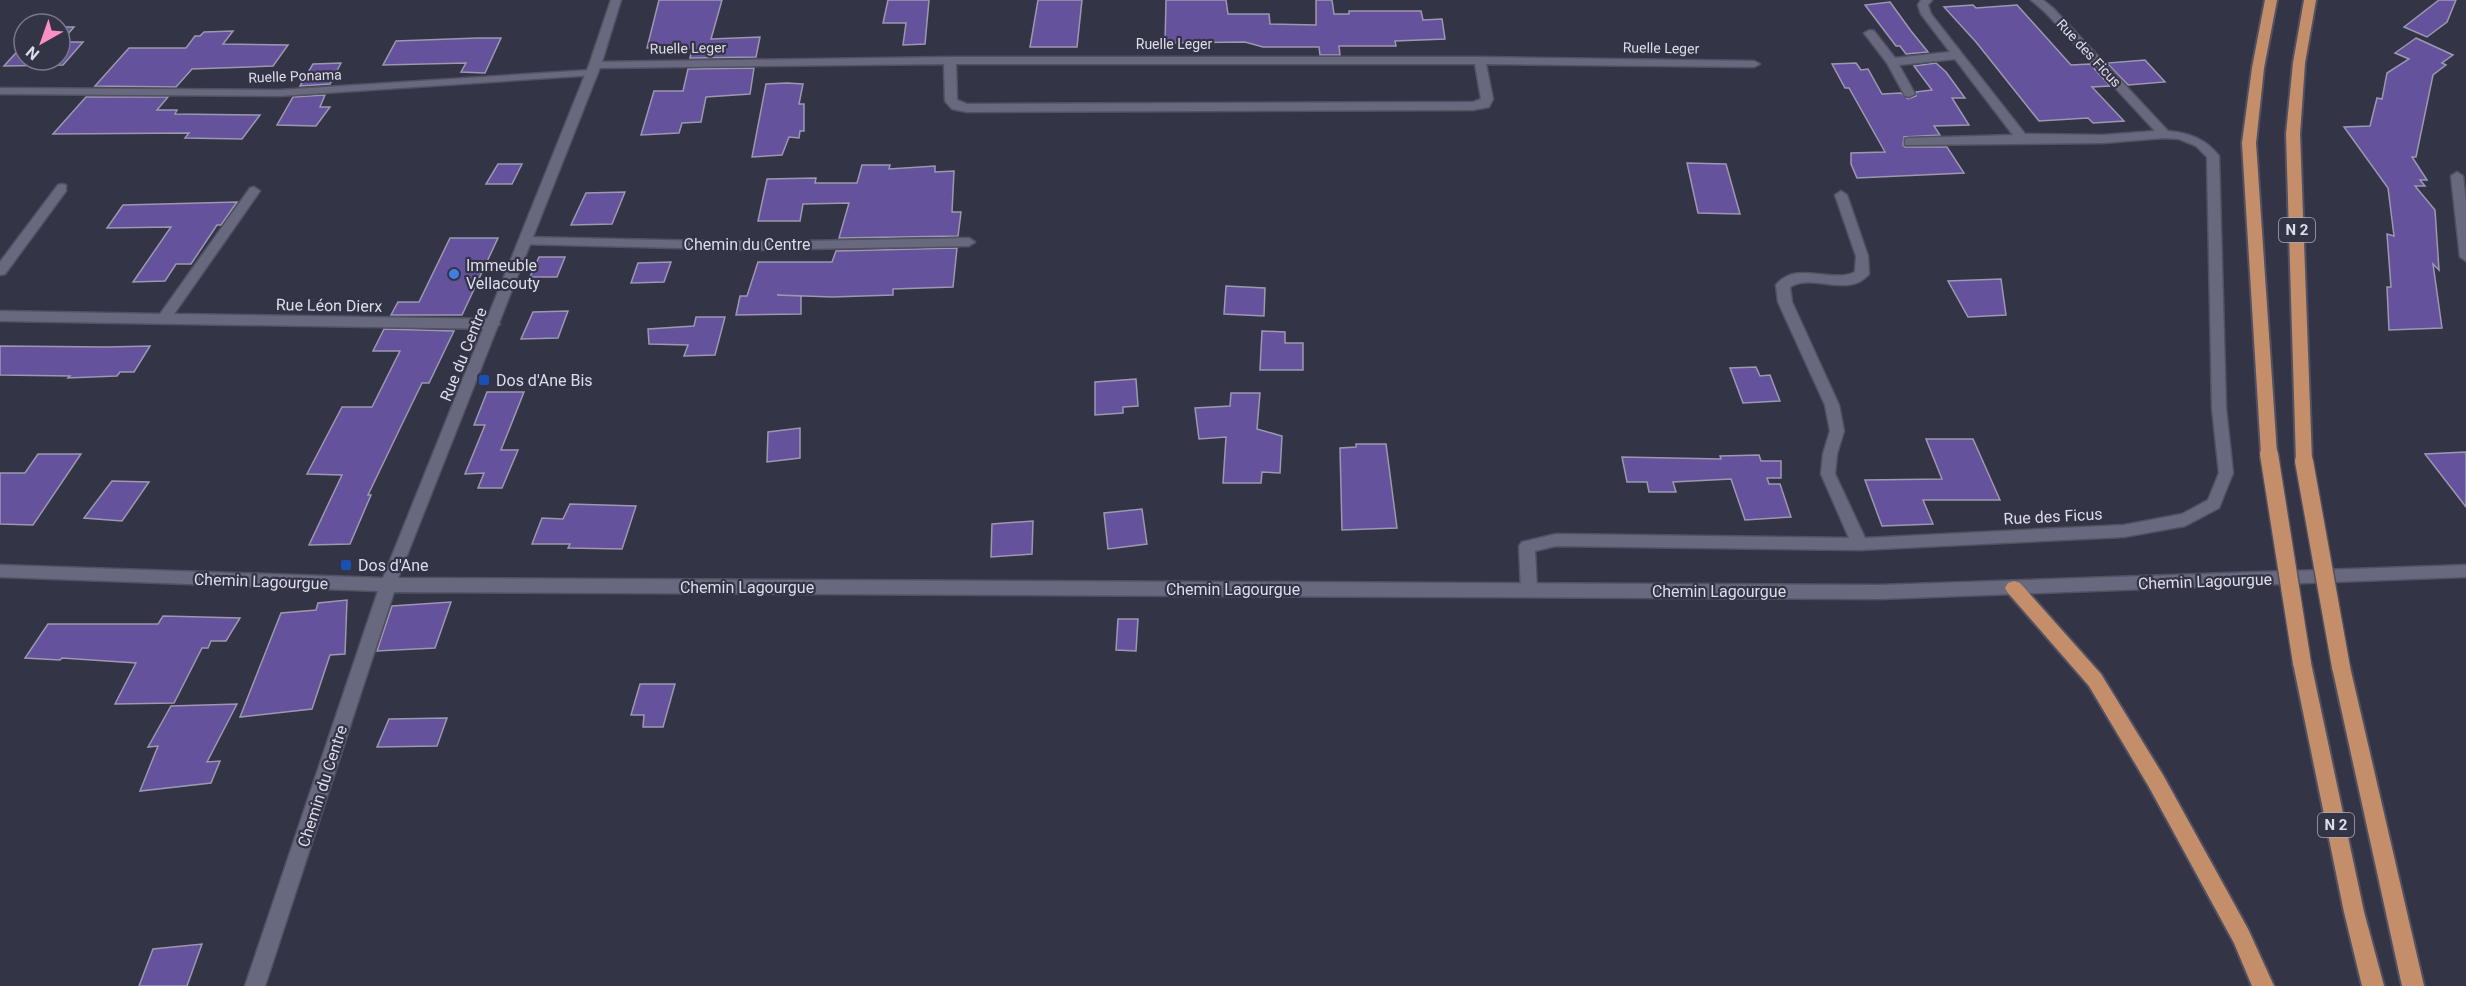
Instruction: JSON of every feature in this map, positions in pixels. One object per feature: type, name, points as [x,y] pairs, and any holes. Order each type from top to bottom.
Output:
[{"type":"highway","name":"N 2","points":[[2271,0],[2258,68],[2249,143],[2269,454],[2302,663],[2354,912],[2373,986]]},
{"type":"highway","name":"N 2","points":[[2310,0],[2299,63],[2293,134],[2304,461],[2341,667],[2413,986]]},
{"type":"highway","points":[[2014,588],[2095,680],[2168,802],[2241,936],[2263,986]]},
{"type":"street","name":"Rue du Centre","points":[[388,585],[593,69],[616,0]]},
{"type":"street","points":[[1927,0],[1923,5],[1926,14],[2022,138]]},
{"type":"street","name":"Rue des Ficus","points":[[2036,0],[2049,11],[2164,134]]},
{"type":"street","points":[[1870,33],[1892,62],[1909,94]]},
{"type":"street","points":[[1892,62],[1957,55]]},
{"type":"street","name":"Ruelle Leger","points":[[593,69],[950,60],[1480,60],[1754,64]]},
{"type":"street","points":[[950,60],[951,101],[956,106],[967,108],[1473,106],[1485,104],[1487,99],[1480,60]]},
{"type":"street","name":"Ruelle Ponama","points":[[0,91],[279,93],[593,69]]},
{"type":"street","name":"Rue des Ficus","points":[[1529,590],[1527,546],[1556,540],[1860,544],[2124,531],[2185,520],[2214,504],[2226,473],[2219,408],[2213,156],[2200,143],[2181,136],[2164,134],[2103,139],[2022,138],[1909,142]]},
{"type":"street","points":[[2457,176],[2466,257]]},
{"type":"street","points":[[0,271],[62,188]]},
{"type":"street","points":[[164,318],[254,191]]},
{"type":"street","points":[[1841,195],[1862,256],[1862,274],[1848,281],[1795,277],[1783,285],[1785,302],[1832,405],[1838,431],[1830,454],[1828,474],[1860,544]]},
{"type":"street","name":"Chemin du Centre","points":[[525,241],[755,246],[969,242]]},
{"type":"street","name":"Rue Léon Dierx","points":[[0,316],[493,324]]},
{"type":"street","name":"Chemin Lagourgue","points":[[0,571],[388,585],[1880,592],[2466,571]]},
{"type":"street","name":"Chemin du Centre","points":[[255,986],[388,585]]},
{"type":"building","points":[[659,0],[722,0],[711,39],[760,37],[756,57],[690,58],[692,48],[647,48]]},
{"type":"building","points":[[888,0],[929,0],[925,44],[903,45],[906,23],[883,23]]},
{"type":"building","points":[[1038,0],[1082,0],[1077,47],[1030,47]]},
{"type":"building","points":[[1166,0],[1226,0],[1228,14],[1269,14],[1270,24],[1316,25],[1316,0],[1332,0],[1334,14],[1349,14],[1349,11],[1421,11],[1423,20],[1442,19],[1445,39],[1395,41],[1396,46],[1339,46],[1340,55],[1320,55],[1319,47],[1263,47],[1245,42],[1165,43]]},
{"type":"building","points":[[2439,0],[2456,0],[2447,22],[2427,37],[2404,27]]},
{"type":"building","points":[[1890,2],[1928,52],[1906,54],[1900,46],[1896,46],[1865,5]]},
{"type":"building","points":[[1973,5],[1976,8],[2017,5],[2071,65],[2090,64],[2110,86],[2092,87],[2124,121],[2093,123],[2088,118],[2039,121],[1976,42],[1944,7]]},
{"type":"building","points":[[233,31],[223,44],[288,45],[273,66],[192,69],[176,87],[95,86],[129,48],[186,48],[195,36],[200,36],[204,32]]},
{"type":"building","points":[[501,38],[485,73],[461,72],[466,63],[383,65],[396,41]]},
{"type":"building","points":[[2416,38],[2453,55],[2442,63],[2446,65],[2433,75],[2416,157],[2412,157],[2427,180],[2420,180],[2425,186],[2415,186],[2435,210],[2439,270],[2433,264],[2442,328],[2389,330],[2387,287],[2391,287],[2387,234],[2394,236],[2388,188],[2344,127],[2370,126],[2377,98],[2382,99],[2387,73],[2409,59],[2395,53]]},
{"type":"building","points":[[72,42],[83,42],[72,55]]},
{"type":"building","points":[[12,57],[12,66],[4,66]]},
{"type":"building","points":[[2145,60],[2165,82],[2128,85],[2107,63]]},
{"type":"building","points":[[341,63],[330,84],[300,86],[313,64]]},
{"type":"building","points":[[1856,63],[1861,70],[1868,69],[1882,94],[1901,93],[1908,99],[1916,96],[1916,92],[1932,90],[1914,66],[1936,63],[1946,72],[1965,98],[1952,98],[1969,125],[1934,126],[1940,135],[1904,137],[1903,145],[1905,147],[1947,147],[1964,173],[1857,178],[1851,164],[1851,153],[1885,152],[1849,88],[1845,88],[1832,64]]},
{"type":"building","points":[[754,68],[750,94],[706,97],[701,122],[682,123],[679,133],[641,135],[654,91],[683,91],[688,69]]},
{"type":"building","points":[[766,84],[803,84],[799,104],[804,104],[804,131],[800,131],[799,138],[789,137],[782,155],[752,157]]},
{"type":"building","points":[[325,95],[320,107],[330,107],[316,126],[277,125],[293,97]]},
{"type":"building","points":[[86,97],[168,97],[157,110],[177,110],[175,114],[260,115],[242,139],[185,138],[189,133],[53,134]]},
{"type":"building","points":[[1687,163],[1726,164],[1740,214],[1698,213]]},
{"type":"building","points":[[498,164],[522,164],[512,184],[486,184]]},
{"type":"building","points":[[862,165],[890,165],[889,169],[935,166],[935,172],[954,171],[952,212],[961,212],[958,236],[839,238],[849,203],[803,204],[800,221],[758,221],[767,179],[816,178],[815,183],[857,183]]},
{"type":"building","points":[[625,192],[612,224],[571,225],[586,193]]},
{"type":"building","points":[[237,202],[221,225],[217,225],[191,264],[176,264],[165,281],[133,282],[171,227],[107,228],[123,205]]},
{"type":"building","name":"Immeuble Vellacouty","points":[[450,238],[498,238],[462,315],[391,315],[398,302],[419,302]]},
{"type":"building","points":[[957,248],[953,287],[893,289],[893,295],[832,297],[777,295],[801,296],[801,314],[736,315],[740,296],[747,296],[758,262],[832,262],[836,251]]},
{"type":"building","points":[[539,257],[565,257],[557,277],[530,277]]},
{"type":"building","points":[[671,262],[664,282],[631,283],[638,263]]},
{"type":"building","points":[[2001,279],[2006,315],[1968,317],[1948,281]]},
{"type":"building","points":[[1226,286],[1265,288],[1264,316],[1224,314]]},
{"type":"building","points":[[568,311],[558,338],[521,339],[533,312]]},
{"type":"building","points":[[696,317],[725,317],[715,355],[684,356],[688,345],[649,344],[648,329],[694,326]]},
{"type":"building","points":[[384,329],[454,331],[429,383],[422,383],[368,495],[371,495],[350,544],[309,545],[342,475],[307,474],[342,407],[372,407],[400,351],[373,351]]},
{"type":"building","points":[[1262,331],[1285,332],[1285,343],[1303,343],[1303,370],[1260,370]]},
{"type":"building","points":[[0,346],[150,346],[134,372],[120,372],[117,376],[68,378],[70,376],[0,375]]},
{"type":"building","points":[[1756,367],[1760,376],[1770,375],[1780,401],[1743,403],[1730,368]]},
{"type":"building","points":[[1136,379],[1138,406],[1123,407],[1123,413],[1095,415],[1095,382]]},
{"type":"building","points":[[487,392],[524,392],[501,450],[518,450],[502,488],[478,488],[484,473],[465,474],[485,425],[474,425]]},
{"type":"building","points":[[1231,393],[1260,393],[1257,429],[1282,436],[1280,473],[1262,472],[1261,483],[1223,483],[1226,437],[1199,439],[1195,408],[1230,406]]},
{"type":"building","points":[[800,428],[800,458],[767,462],[768,432]]},
{"type":"building","points":[[1926,439],[1973,439],[2000,500],[1923,500],[1933,524],[1882,526],[1865,480],[1942,479]]},
{"type":"building","points":[[1356,444],[1386,444],[1397,528],[1342,530],[1340,448],[1356,447]]},
{"type":"building","points":[[2466,452],[2466,507],[2425,454]]},
{"type":"building","points":[[38,454],[81,454],[33,525],[0,524],[0,473],[25,473]]},
{"type":"building","points":[[1759,455],[1761,461],[1781,461],[1781,478],[1767,478],[1769,484],[1780,484],[1791,517],[1745,520],[1731,479],[1673,482],[1676,492],[1649,492],[1647,482],[1627,482],[1622,457],[1721,459],[1720,456]]},
{"type":"building","points":[[112,481],[149,482],[122,521],[84,518]]},
{"type":"building","points":[[570,504],[636,506],[622,549],[568,548],[570,544],[532,544],[542,518],[563,519]]},
{"type":"building","points":[[1142,509],[1147,544],[1108,549],[1104,513]]},
{"type":"building","points":[[1033,521],[1032,554],[991,557],[992,524]]},
{"type":"building","points":[[347,600],[345,654],[330,655],[312,709],[240,717],[281,613],[316,610],[318,603]]},
{"type":"building","points":[[451,602],[435,648],[377,651],[392,606]]},
{"type":"building","points":[[163,616],[240,618],[226,641],[211,641],[208,648],[202,648],[174,703],[115,704],[136,663],[25,658],[48,624],[158,624]]},
{"type":"building","points":[[1118,619],[1138,619],[1136,651],[1116,650]]},
{"type":"building","points":[[640,684],[675,684],[663,727],[643,727],[644,715],[631,715]]},
{"type":"building","points":[[237,704],[207,762],[220,761],[211,783],[140,791],[158,746],[148,747],[171,706]]},
{"type":"building","points":[[447,718],[437,746],[377,747],[389,719]]},
{"type":"building","points":[[202,944],[187,986],[139,986],[153,949]]},
{"type":"place","name":"Immeuble Vellacouty","points":[[454,274]]},
{"type":"place","name":"Dos d'Ane Bis","points":[[484,380]]},
{"type":"place","name":"Dos d'Ane","points":[[346,565]]}]
